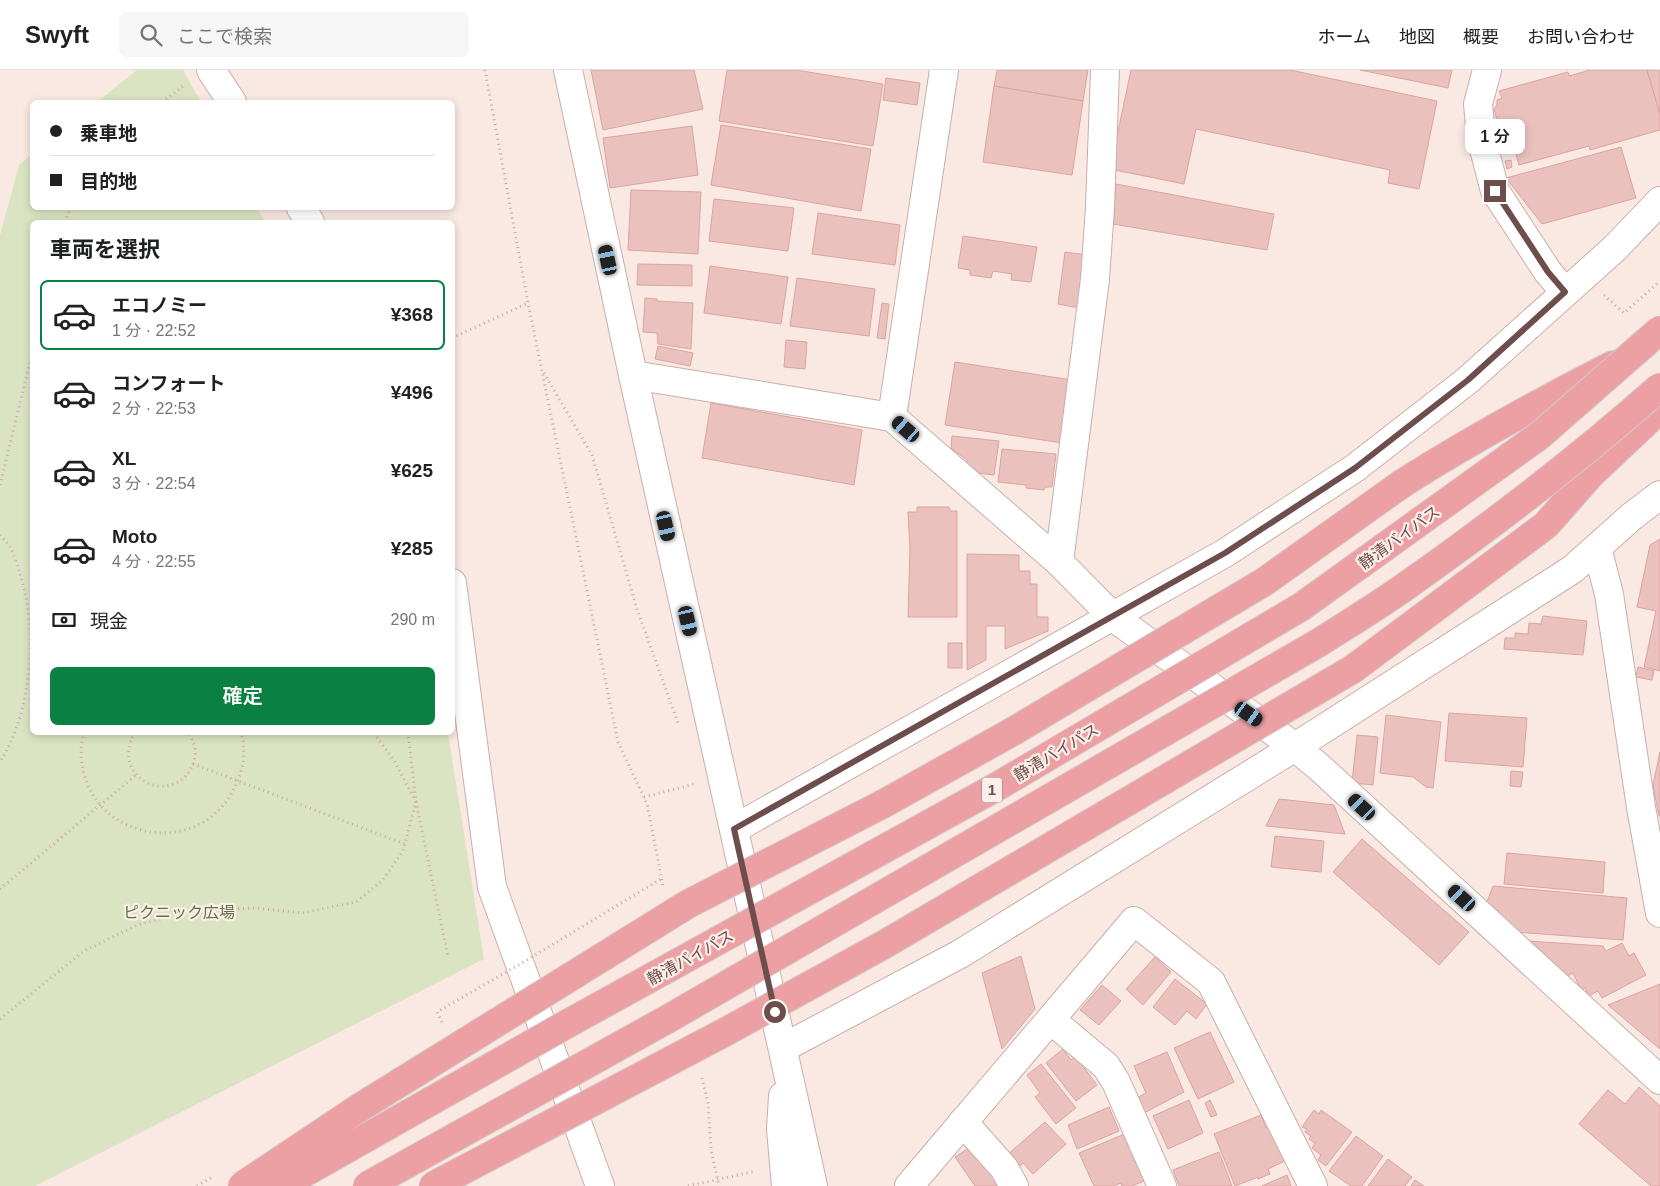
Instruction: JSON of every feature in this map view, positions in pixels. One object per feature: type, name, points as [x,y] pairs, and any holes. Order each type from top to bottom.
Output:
[{"type":"highway","name":"静清バイパス","points":[[281,1186],[567,1024],[998,786],[1301,607],[1539,436],[1660,330]]},
{"type":"highway","points":[[242,1186],[359,1108],[688,904],[883,804],[1012,732],[1264,582],[1403,483],[1445,456],[1562,391],[1660,342]]},
{"type":"highway","name":"1","points":[[367,1186],[666,1020],[1320,642],[1405,588],[1518,504],[1660,387]]},
{"type":"highway","points":[[433,1186],[727,1031],[885,944],[1353,669],[1546,525],[1590,475],[1660,409]]},
{"type":"street","points":[[568,70],[633,375],[813,1186]]},
{"type":"street","points":[[892,417],[944,70]]},
{"type":"street","points":[[1058,562],[1095,279],[1100,208],[1105,70]]},
{"type":"street","points":[[1486,70],[1478,104],[1481,137],[1495,191],[1548,272],[1565,292]]},
{"type":"street","points":[[201,75],[230,100]]},
{"type":"street","points":[[734,829],[1225,553],[1355,468],[1468,380],[1615,248],[1660,201]]},
{"type":"street","points":[[633,375],[892,417],[1058,562],[1113,616],[1295,747],[1320,768],[1660,1080]]},
{"type":"street","points":[[784,1054],[960,954],[1295,747],[1573,569],[1631,517],[1660,495]]},
{"type":"street","points":[[1597,548],[1609,594],[1641,808],[1660,914]]},
{"type":"street","points":[[455,607],[492,888],[600,1186]]},
{"type":"street","points":[[909,1186],[1134,921],[1211,982],[1309,1176],[1330,1186]]},
{"type":"street","points":[[1050,1020],[1106,1066],[1116,1082],[1162,1186]]},
{"type":"street","points":[[784,1054],[782,1129],[784,1175]]},
{"type":"street","points":[[963,1122],[1004,1168],[1014,1186]]},
{"type":"path","points":[[485,70],[528,303],[618,742]]},
{"type":"path","points":[[165,100],[201,75]]},
{"type":"path","points":[[1598,290],[1624,313],[1659,283]]},
{"type":"path","points":[[455,337],[528,303]]},
{"type":"path","points":[[0,485],[30,362]]},
{"type":"path","points":[[542,370],[592,454],[637,609],[680,728]]},
{"type":"path","points":[[0,536],[11,547],[21,576],[29,608],[30,648],[28,682],[18,724],[0,762]]},
{"type":"path","points":[[84,735],[81,750],[84,776],[96,800],[115,819],[139,830],[166,834],[193,828],[216,815],[233,794],[243,768],[244,741],[242,735]]},
{"type":"path","points":[[132,735],[127,754],[130,765],[136,775],[144,782],[155,786],[167,786],[177,783],[186,776],[195,757],[195,747],[189,735]]},
{"type":"path","points":[[0,1019],[84,951],[137,925],[193,911],[255,908],[302,913],[356,902],[382,881],[403,851],[416,802],[395,762],[375,735]]},
{"type":"path","points":[[408,735],[416,802],[448,957]]},
{"type":"path","points":[[193,764],[405,844]]},
{"type":"path","points":[[0,889],[136,775]]},
{"type":"path","points":[[644,797],[699,782]]},
{"type":"path","points":[[446,1028],[436,1012],[522,963],[661,879]]},
{"type":"path","points":[[688,1186],[784,1175]]},
{"type":"green space","points":[[137,70],[183,70],[200,100],[100,100]]},
{"type":"green space","name":"ピクニック広場","points":[[30,156],[30,210],[258,210],[264,220],[30,220],[30,735],[448,735],[484,959],[35,1186],[0,1186],[0,235],[19,165]]},
{"type":"building","points":[[591,70],[694,70],[703,109],[603,130]]},
{"type":"building","points":[[727,70],[796,70],[883,84],[873,146],[719,121]]},
{"type":"building","points":[[997,70],[1088,70],[1083,101],[994,86]]},
{"type":"building","points":[[1131,70],[1290,70],[1437,101],[1419,189],[1388,183],[1390,170],[1196,129],[1184,184],[1110,169]]},
{"type":"building","points":[[1360,70],[1452,70],[1448,88]]},
{"type":"building","points":[[1590,70],[1647,70],[1660,114],[1660,130],[1590,150],[1589,146],[1519,165],[1507,121],[1498,124],[1494,109],[1497,105],[1497,100],[1502,98],[1499,91],[1568,72],[1569,76]]},
{"type":"building","points":[[1647,70],[1660,70],[1660,114]]},
{"type":"building","points":[[886,78],[920,83],[917,105],[883,100]]},
{"type":"building","points":[[994,86],[1083,101],[1072,175],[983,162]]},
{"type":"building","points":[[721,125],[871,149],[861,211],[711,185]]},
{"type":"building","points":[[692,126],[698,175],[610,188],[603,138]]},
{"type":"building","points":[[1621,147],[1636,198],[1542,224],[1506,178]]},
{"type":"building","points":[[1511,160],[1512,167],[1507,169],[1505,161]]},
{"type":"building","points":[[1116,184],[1274,214],[1267,250],[1113,224]]},
{"type":"building","points":[[631,190],[701,192],[698,254],[628,250]]},
{"type":"building","points":[[714,199],[794,208],[788,251],[709,241]]},
{"type":"building","points":[[818,213],[900,225],[895,265],[812,254]]},
{"type":"building","points":[[963,236],[1037,247],[1031,282],[1011,280],[1012,274],[993,271],[991,278],[970,275],[970,270],[958,268]]},
{"type":"building","points":[[1065,252],[1087,255],[1080,308],[1058,304]]},
{"type":"building","points":[[638,264],[692,265],[692,286],[637,285]]},
{"type":"building","points":[[710,266],[788,277],[781,324],[704,313]]},
{"type":"building","points":[[797,278],[875,289],[869,336],[790,326]]},
{"type":"building","points":[[645,298],[657,299],[657,301],[693,303],[691,349],[658,344],[657,333],[643,332]]},
{"type":"building","points":[[882,303],[889,304],[885,339],[877,338]]},
{"type":"building","points":[[786,340],[807,342],[805,369],[784,367]]},
{"type":"building","points":[[658,346],[693,353],[690,366],[655,359]]},
{"type":"building","points":[[955,362],[1072,380],[1062,443],[945,425]]},
{"type":"building","points":[[711,403],[862,430],[854,485],[702,458]]},
{"type":"building","points":[[952,436],[999,441],[994,475],[978,473],[966,464],[967,460],[951,448]]},
{"type":"building","points":[[1002,449],[1056,454],[1052,487],[1045,487],[1044,490],[1026,488],[1026,485],[998,482]]},
{"type":"building","points":[[917,507],[949,507],[950,511],[957,511],[957,617],[908,617],[910,550],[908,512],[917,512]]},
{"type":"building","points":[[1660,539],[1660,671],[1644,667],[1656,611],[1637,607],[1650,545]]},
{"type":"building","points":[[967,554],[1019,555],[1019,571],[1030,571],[1030,584],[1037,584],[1037,617],[1048,617],[1048,631],[1005,649],[1005,626],[986,626],[986,660],[967,670]]},
{"type":"building","points":[[1543,616],[1587,621],[1583,655],[1504,649],[1505,638],[1515,638],[1515,633],[1528,634],[1529,623],[1541,624]]},
{"type":"building","points":[[948,643],[962,643],[962,668],[948,668]]},
{"type":"building","points":[[1638,667],[1654,671],[1652,680],[1636,677]]},
{"type":"building","points":[[1449,713],[1527,718],[1523,767],[1445,761]]},
{"type":"building","points":[[1386,715],[1441,722],[1433,788],[1426,787],[1413,777],[1380,773]]},
{"type":"building","points":[[1357,735],[1378,737],[1373,785],[1352,783]]},
{"type":"building","points":[[1660,752],[1660,816],[1659,816],[1653,785]]},
{"type":"building","points":[[1511,771],[1523,772],[1521,787],[1510,786]]},
{"type":"building","points":[[1279,799],[1334,805],[1345,834],[1266,826]]},
{"type":"building","points":[[1275,836],[1324,841],[1321,872],[1271,867]]},
{"type":"building","points":[[1362,839],[1469,932],[1439,965],[1333,872]]},
{"type":"building","points":[[1507,853],[1605,862],[1603,893],[1504,884]]},
{"type":"building","points":[[1493,886],[1627,898],[1623,940],[1515,932],[1487,902]]},
{"type":"building","points":[[1528,941],[1603,946],[1606,951],[1622,943],[1629,956],[1634,953],[1646,975],[1602,998],[1598,991],[1589,996],[1585,988],[1581,990],[1573,973],[1567,976]]},
{"type":"building","points":[[1021,956],[1035,1009],[1002,1049],[982,973]]},
{"type":"building","points":[[1155,957],[1171,972],[1143,1005],[1126,989]]},
{"type":"building","points":[[1175,979],[1207,1004],[1196,1019],[1187,1011],[1175,1025],[1153,1007]]},
{"type":"building","points":[[1660,984],[1660,1049],[1608,1005]]},
{"type":"building","points":[[1102,985],[1121,1001],[1099,1025],[1080,1010]]},
{"type":"building","points":[[1210,1032],[1234,1082],[1198,1099],[1174,1048]]},
{"type":"building","points":[[1063,1049],[1071,1060],[1075,1056],[1097,1085],[1076,1101],[1046,1063]]},
{"type":"building","points":[[1167,1052],[1184,1092],[1142,1114],[1135,1099],[1146,1093],[1134,1066]]},
{"type":"building","points":[[1041,1064],[1076,1108],[1056,1124],[1035,1097],[1040,1093],[1027,1075]]},
{"type":"building","points":[[1639,1087],[1660,1106],[1660,1186],[1651,1186],[1579,1124],[1608,1090],[1625,1104]]},
{"type":"building","points":[[1189,1100],[1203,1133],[1168,1149],[1153,1116]]},
{"type":"building","points":[[1210,1100],[1217,1115],[1211,1117],[1205,1103]]},
{"type":"building","points":[[1109,1107],[1119,1131],[1077,1149],[1068,1125]]},
{"type":"building","points":[[1314,1110],[1319,1114],[1321,1110],[1352,1132],[1326,1166],[1318,1160],[1321,1155],[1312,1148],[1315,1143],[1309,1139],[1311,1136],[1305,1132],[1307,1129],[1302,1127]]},
{"type":"building","points":[[1261,1115],[1266,1128],[1270,1127],[1285,1161],[1268,1169],[1270,1174],[1235,1186],[1214,1134]]},
{"type":"building","points":[[1045,1122],[1066,1144],[1033,1174],[1023,1163],[1017,1169],[1006,1156]]},
{"type":"building","points":[[1127,1133],[1146,1180],[1132,1186],[1122,1186],[1121,1183],[1113,1186],[1094,1186],[1079,1153]]},
{"type":"building","points":[[1356,1136],[1383,1156],[1362,1186],[1351,1186],[1329,1171]]},
{"type":"building","points":[[972,1146],[999,1186],[975,1186],[955,1157]]},
{"type":"building","points":[[1219,1152],[1232,1186],[1179,1186],[1173,1170]]},
{"type":"building","points":[[1388,1159],[1412,1177],[1405,1186],[1368,1186]]},
{"type":"building","points":[[1287,1175],[1291,1186],[1262,1186]]},
{"type":"building","points":[[1415,1180],[1424,1186],[1411,1186]]},
{"type":"route","points":[[775,1012],[734,829],[1225,553],[1355,468],[1468,380],[1565,292],[1548,272],[1495,191]]}]
